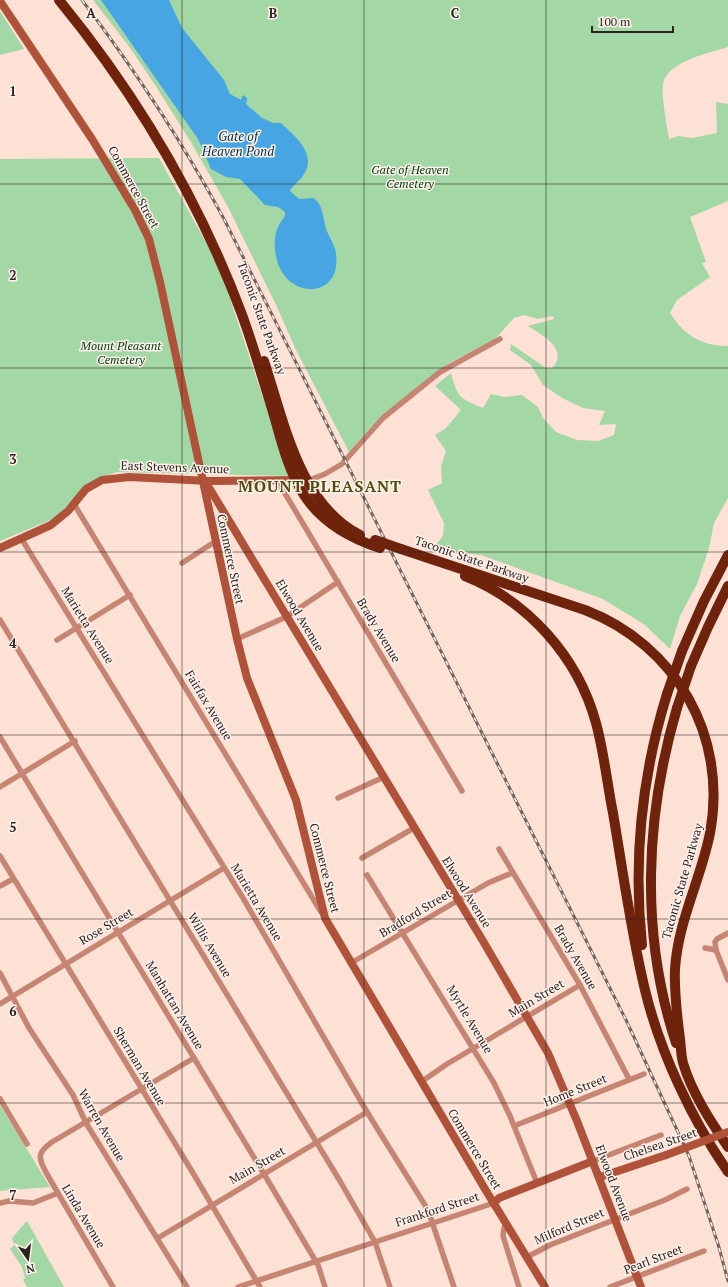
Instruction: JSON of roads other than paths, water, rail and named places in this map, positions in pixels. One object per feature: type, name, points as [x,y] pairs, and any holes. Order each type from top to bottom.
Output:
[{"type":"highway","name":"Taconic State Parkway","points":[[59,0],[102,57],[143,116],[177,172],[201,217],[242,314],[284,450],[296,480],[312,507],[330,524],[351,537],[378,544],[575,607],[612,622],[652,650],[672,672],[689,697],[701,722],[710,750],[714,794],[709,841],[681,927],[676,957],[676,1007],[684,1064],[700,1101],[727,1142]]},
{"type":"highway","name":"Taconic State Parkway","points":[[66,0],[108,55],[146,109],[183,170],[202,206],[241,295],[295,453],[307,481],[319,501],[336,518],[356,533],[378,544]]},
{"type":"highway","name":"Taconic State Parkway","points":[[402,552],[469,577],[511,601],[526,613],[547,634],[564,655],[579,679],[590,705],[598,731],[645,990],[654,1021],[699,1126],[728,1172]]},
{"type":"highway","points":[[669,1059],[654,1012],[645,969],[640,925],[638,885],[641,822],[646,784],[656,731],[667,694],[682,651],[700,610],[728,555]]},
{"type":"highway","points":[[684,1064],[669,1023],[660,988],[653,940],[650,895],[652,846],[658,794],[665,756],[677,708],[691,666],[728,586]]},
{"type":"street","name":"Commerce Street","points":[[0,1],[92,139],[145,229],[160,282],[202,481],[247,678],[296,800],[325,918],[421,1082],[545,1287]]},
{"type":"street","points":[[307,481],[336,469],[355,451],[383,418],[440,372],[492,345],[500,338]]},
{"type":"street","name":"East Stevens Avenue","points":[[0,548],[51,525],[61,518],[86,489],[102,480],[115,477],[152,477],[202,481],[307,481]]},
{"type":"street","name":"Brady Avenue","points":[[277,480],[462,791]]},
{"type":"street","name":"Commerce Street","points":[[202,481],[208,486],[234,530]]},
{"type":"street","name":"Fairfax Avenue","points":[[74,504],[325,918]]},
{"type":"street","name":"Elwood Avenue","points":[[234,530],[458,900],[548,1053],[600,1177],[641,1287]]},
{"type":"street","name":"Marietta Avenue","points":[[21,538],[224,868],[337,1057],[368,1112],[428,1210],[434,1223],[454,1287]]},
{"type":"street","points":[[182,563],[216,541]]},
{"type":"street","points":[[237,639],[286,617],[338,582]]},
{"type":"street","points":[[57,640],[130,595]]},
{"type":"street","name":"Willis Avenue","points":[[0,620],[75,742],[375,1242],[390,1287]]},
{"type":"street","name":"Manhattan Avenue","points":[[0,737],[316,1261],[325,1287]]},
{"type":"street","points":[[0,787],[75,742]]},
{"type":"street","points":[[338,798],[384,777]]},
{"type":"street","points":[[362,858],[414,828]]},
{"type":"street","name":"Brady Avenue","points":[[499,849],[580,985],[629,1079]]},
{"type":"street","name":"Sherman Avenue","points":[[0,856],[260,1287]]},
{"type":"street","name":"Rose Street","points":[[0,1004],[224,868]]},
{"type":"street","name":"Bradford Street","points":[[351,964],[488,883],[512,873]]},
{"type":"street","name":"Myrtle Avenue","points":[[368,875],[404,932],[494,1083],[514,1126],[537,1184]]},
{"type":"street","points":[[0,886],[14,879]]},
{"type":"street","points":[[728,933],[717,939],[715,942],[716,950],[728,980]]},
{"type":"street","points":[[705,948],[716,950]]},
{"type":"street","name":"Warren Avenue","points":[[0,972],[29,1028],[72,1095],[86,1123],[187,1287]]},
{"type":"street","name":"Main Street","points":[[421,1082],[474,1048],[580,985]]},
{"type":"street","points":[[86,1123],[194,1058]]},
{"type":"street","name":"Home Street","points":[[514,1126],[644,1074]]},
{"type":"street","points":[[0,1099],[27,1144]]},
{"type":"street","name":"Main Street","points":[[158,1238],[368,1112]]},
{"type":"street","name":"Linda Avenue","points":[[86,1123],[52,1142],[42,1149],[40,1154],[43,1167],[113,1287]]},
{"type":"street","name":"Frankford Street","points":[[238,1287],[494,1203],[499,1198],[661,1135]]},
{"type":"street","name":"Chelsea Street","points":[[600,1177],[666,1155],[727,1142]]},
{"type":"street","name":"Milford Street","points":[[527,1257],[550,1245],[615,1218],[671,1198],[687,1189]]},
{"type":"street","points":[[0,1203],[33,1203],[58,1193]]},
{"type":"street","points":[[508,1225],[504,1228],[503,1236],[519,1287]]},
{"type":"street","name":"Pearl Street","points":[[610,1287],[704,1251]]},
{"type":"water","name":"Gate of Heaven Pond","points":[[101,0],[169,0],[182,28],[224,80],[230,94],[241,100],[243,95],[247,98],[246,104],[262,118],[273,123],[281,123],[303,146],[308,159],[307,167],[304,174],[290,191],[299,199],[314,198],[317,201],[321,208],[326,229],[333,244],[336,254],[335,269],[330,280],[322,287],[311,289],[300,287],[290,281],[281,270],[276,256],[275,240],[277,229],[285,216],[285,212],[278,207],[265,205],[240,179],[226,177],[211,169],[198,139]]},
{"type":"railway","points":[[82,0],[121,53],[157,106],[192,162],[224,219],[627,1022],[689,1156],[718,1244],[728,1281]]},
{"type":"district","name":"MOUNT PLEASANT","points":[[320,486]]},
{"type":"park label","name":"Gate of Heaven Cemetery","points":[[410,176]]},
{"type":"park label","name":"Mount Pleasant Cemetery","points":[[121,352]]}]
